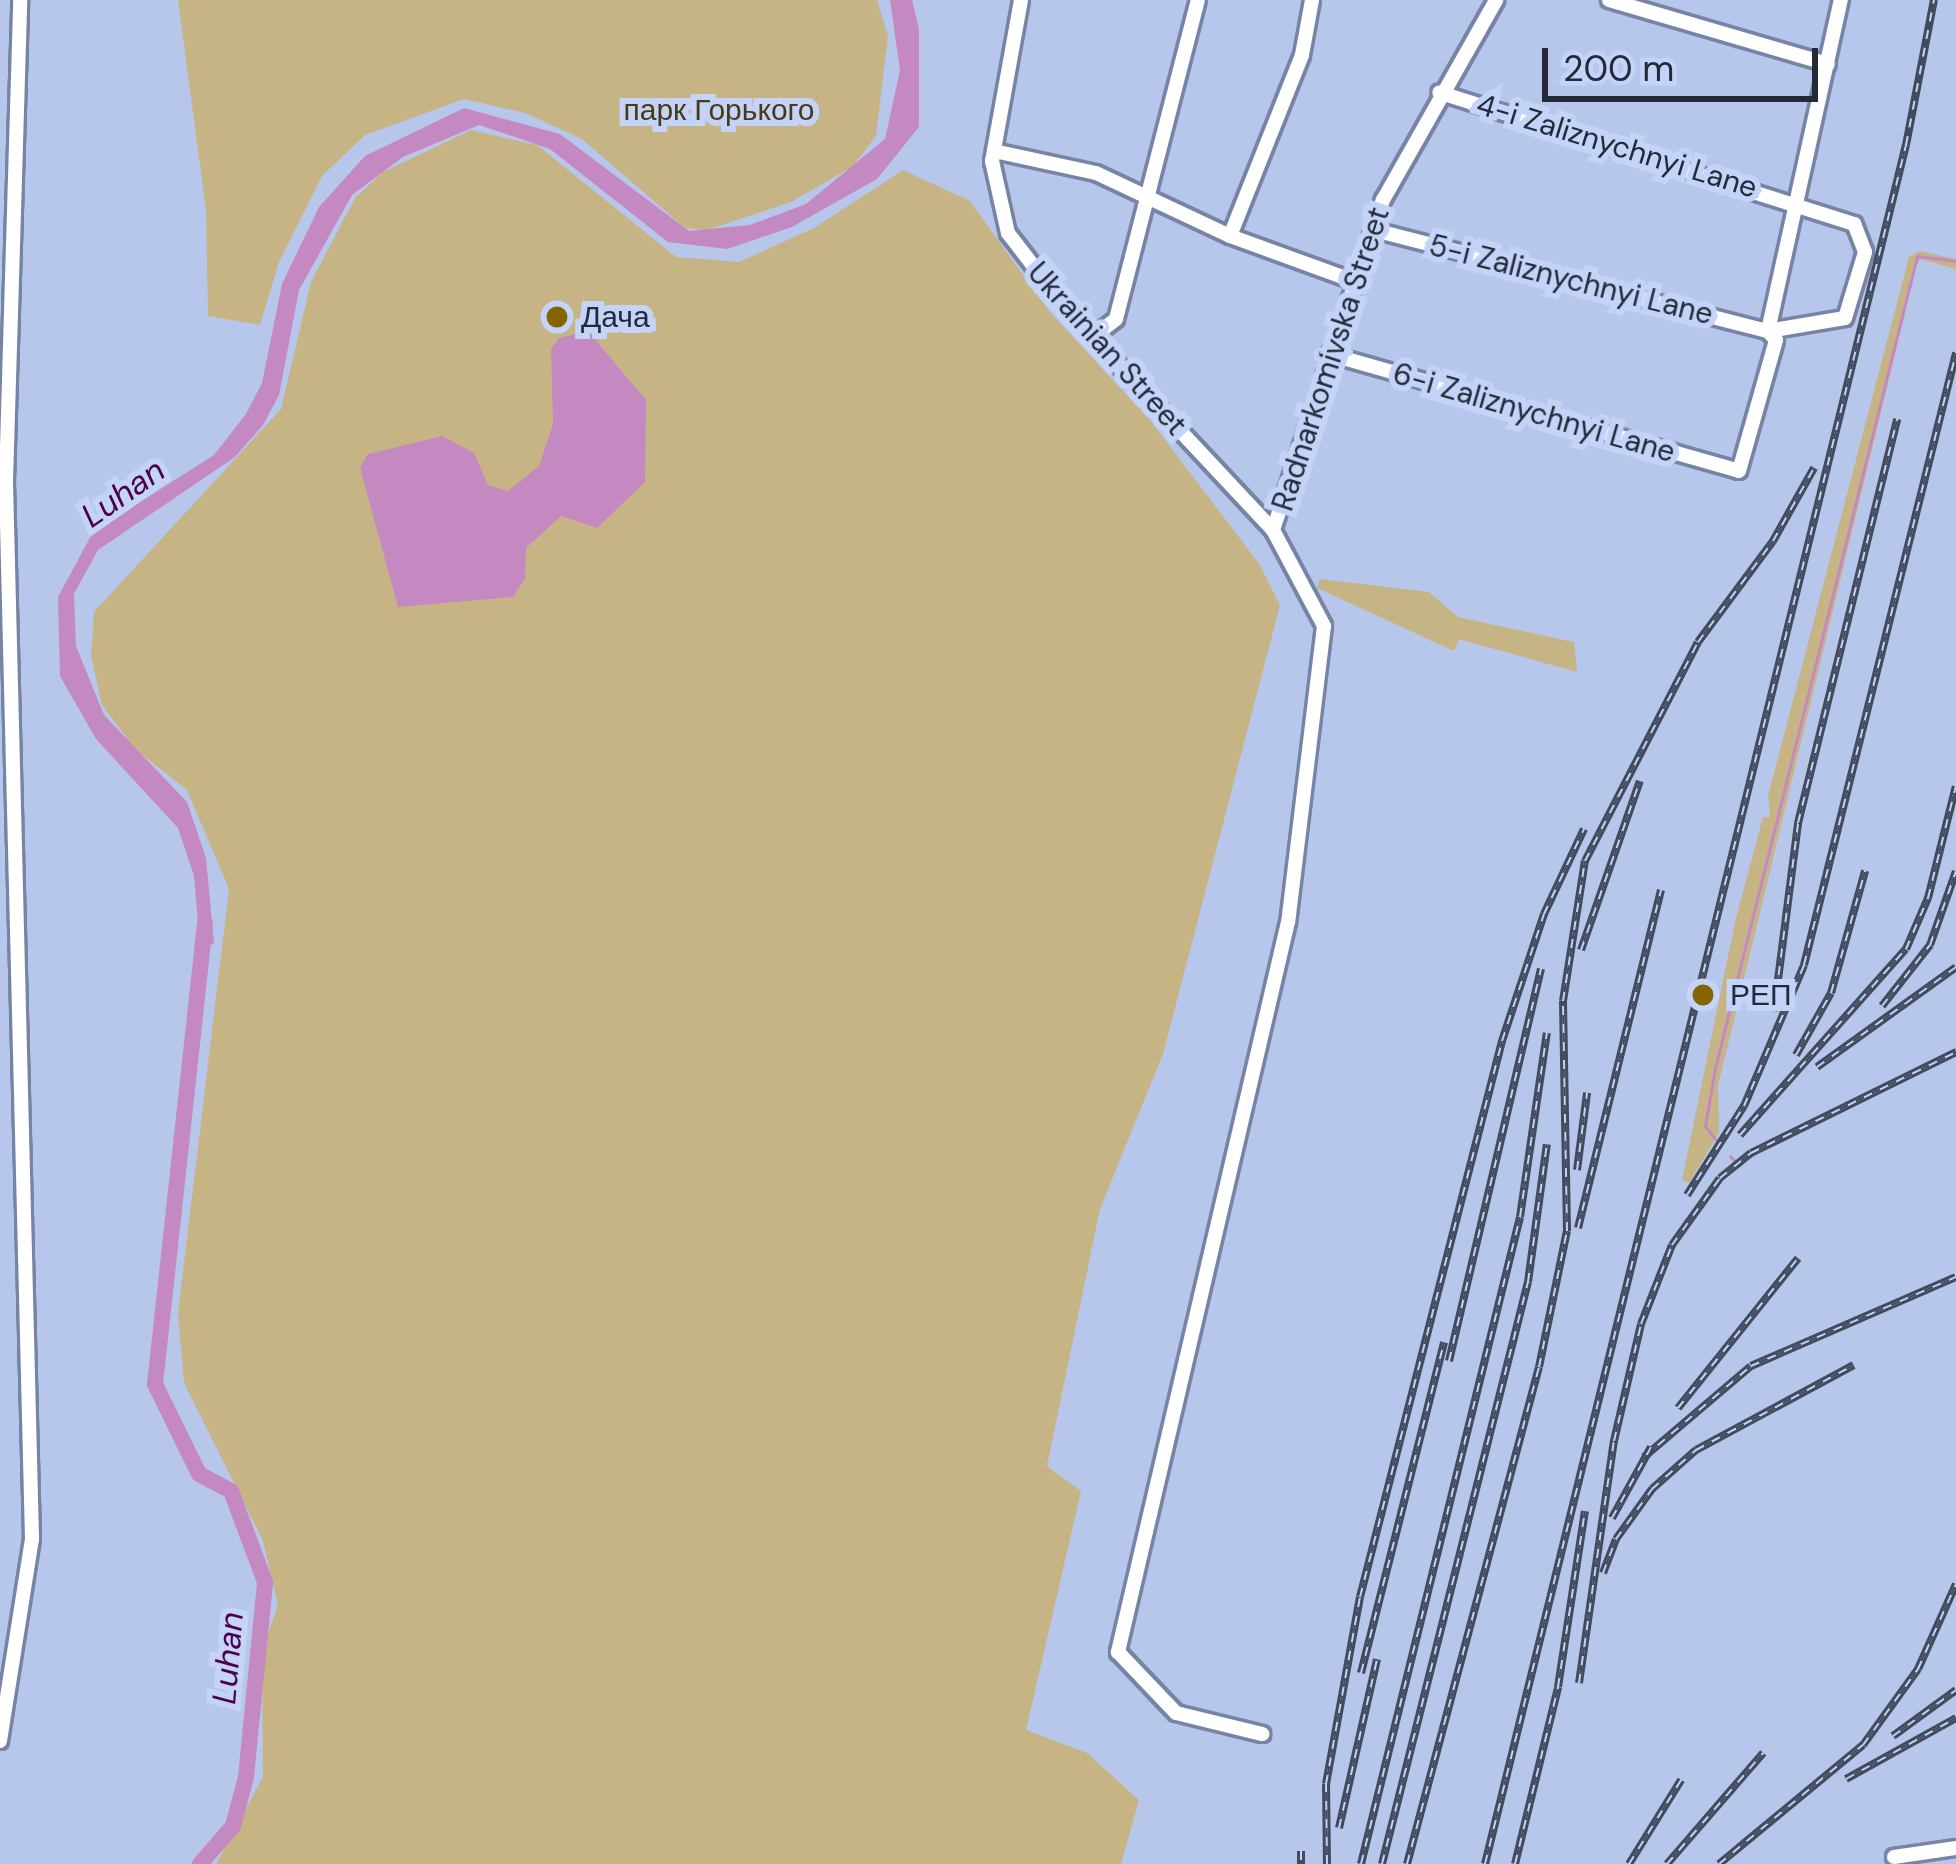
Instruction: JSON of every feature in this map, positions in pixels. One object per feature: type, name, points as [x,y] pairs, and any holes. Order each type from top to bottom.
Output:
[{"type":"street","points":[[0,1742],[32,1539],[4,634],[20,0]]},
{"type":"street","name":"Ukrainian Street","points":[[1022,0],[994,151],[1008,233],[1093,337],[1273,530],[1324,626],[1288,922],[1118,1652],[1176,1713],[1262,1734]]},
{"type":"street","points":[[1093,337],[1116,319],[1198,0]]},
{"type":"street","points":[[1230,236],[1302,55],[1312,0]]},
{"type":"street","name":"Radnarkomivska Street","points":[[1273,530],[1352,280],[1439,92],[1496,0]]},
{"type":"street","points":[[1609,0],[1828,64]]},
{"type":"street","points":[[1768,331],[1840,0]]},
{"type":"street","name":"4-i Zaliznychnyi Lane","points":[[1439,92],[1796,201],[1855,224],[1865,252],[1844,318],[1768,331]]},
{"type":"street","points":[[994,151],[1149,192],[1230,236],[1352,280]]},
{"type":"street","name":"5-i Zaliznychnyi Lane","points":[[1374,230],[1768,331]]},
{"type":"street","name":"6-i Zaliznychnyi Lane","points":[[1329,354],[1738,471],[1776,340],[1768,331]]},
{"type":"street","points":[[1894,1857],[1956,1848]]},
{"type":"green space","name":"парк Горького","points":[[178,0],[877,0],[888,36],[876,136],[853,166],[791,202],[707,230],[685,228],[582,139],[525,113],[464,99],[365,135],[322,176],[279,262],[260,325],[208,316],[206,210]]},
{"type":"green space","points":[[471,130],[537,145],[676,257],[739,262],[814,228],[903,170],[970,201],[1049,311],[1150,420],[1260,565],[1280,605],[1163,1054],[1100,1209],[1047,1466],[1081,1491],[1026,1730],[1087,1753],[1139,1800],[1121,1864],[216,1864],[263,1777],[262,1651],[278,1605],[263,1541],[184,1383],[178,1313],[229,889],[187,790],[135,749],[102,705],[91,656],[94,612],[281,409],[311,282],[355,198],[383,172]]},
{"type":"green space","points":[[1919,251],[1956,259],[1956,269],[1920,259],[1916,267],[1718,1086],[1719,1133],[1689,1183],[1682,1180],[1735,922],[1763,817],[1770,817],[1768,796],[1909,257]]},
{"type":"green space","points":[[1320,579],[1429,592],[1458,617],[1574,642],[1577,672],[1459,639],[1454,651],[1317,588]]},
{"type":"shaded area","points":[[890,0],[912,0],[919,29],[919,127],[877,179],[792,227],[727,249],[668,242],[550,149],[479,125],[403,157],[352,195],[299,290],[279,395],[263,425],[235,457],[98,550],[74,594],[76,646],[104,715],[187,802],[206,858],[214,944],[200,946],[194,876],[178,828],[96,739],[60,676],[58,597],[93,532],[214,455],[246,414],[262,383],[282,284],[319,207],[365,156],[464,108],[560,134],[689,231],[750,225],[806,204],[885,139],[900,70]]},
{"type":"shaded area","points":[[588,331],[646,400],[645,482],[597,528],[561,516],[526,548],[525,578],[513,597],[398,607],[360,468],[368,454],[442,436],[474,453],[488,485],[508,491],[539,466],[553,424],[551,349],[559,338]]},
{"type":"waterway","points":[[1716,1140],[1705,1126],[1715,1068],[1917,256],[1956,261]]},
{"type":"waterway","name":"Luhan","points":[[200,1864],[233,1826],[246,1777],[265,1582],[231,1491],[199,1474],[155,1384],[205,924]]},
{"type":"waterway","points":[[1730,1156],[1739,1165]]},
{"type":"railway","points":[[1485,1864],[1906,145],[1934,0]]},
{"type":"railway","points":[[1687,1195],[1744,1106],[1804,965],[1956,353]]},
{"type":"railway","points":[[1774,1011],[1798,823],[1897,419]]},
{"type":"railway","points":[[1407,1864],[1539,1367],[1567,1231],[1563,1001],[1585,861],[1698,642],[1773,541],[1814,468]]},
{"type":"railway","points":[[1581,950],[1640,781]]},
{"type":"railway","points":[[1740,1135],[1906,949],[1928,898],[1956,786]]},
{"type":"railway","points":[[1327,1864],[1326,1784],[1360,1597],[1502,1041],[1544,914],[1584,829]]},
{"type":"railway","points":[[1796,1055],[1831,993],[1865,871]]},
{"type":"railway","points":[[1882,1006],[1930,945],[1956,871]]},
{"type":"railway","points":[[1578,1228],[1661,890]]},
{"type":"railway","points":[[1817,1067],[1956,967]]},
{"type":"railway","points":[[1449,1361],[1541,969]]},
{"type":"railway","points":[[1361,1864],[1520,1217],[1547,1033]]},
{"type":"railway","points":[[1579,1683],[1614,1441],[1641,1324],[1672,1245],[1720,1178],[1751,1153],[1956,1052]]},
{"type":"railway","points":[[1577,1170],[1587,1093]]},
{"type":"railway","points":[[1382,1864],[1528,1282],[1547,1144]]},
{"type":"railway","points":[[1678,1408],[1798,1258]]},
{"type":"railway","points":[[1644,1457],[1751,1366],[1956,1277]]},
{"type":"railway","points":[[1361,1673],[1444,1342]]},
{"type":"railway","points":[[1603,1573],[1616,1539],[1652,1489],[1696,1450],[1854,1365]]},
{"type":"railway","points":[[1612,1518],[1651,1447]]},
{"type":"railway","points":[[1515,1864],[1558,1687],[1585,1511]]},
{"type":"railway","points":[[1719,1864],[1863,1745],[1918,1669],[1956,1584]]},
{"type":"railway","points":[[1339,1828],[1377,1659]]},
{"type":"railway","points":[[1893,1736],[1956,1690]]},
{"type":"railway","points":[[1846,1779],[1956,1718]]},
{"type":"railway","points":[[1667,1864],[1763,1753]]},
{"type":"railway","points":[[1629,1864],[1681,1780]]},
{"type":"railway","points":[[1301,1851],[1301,1864]]},
{"type":"place","name":"Дача","points":[[557,317]]},
{"type":"place","name":"РЕП","points":[[1703,995]]}]
